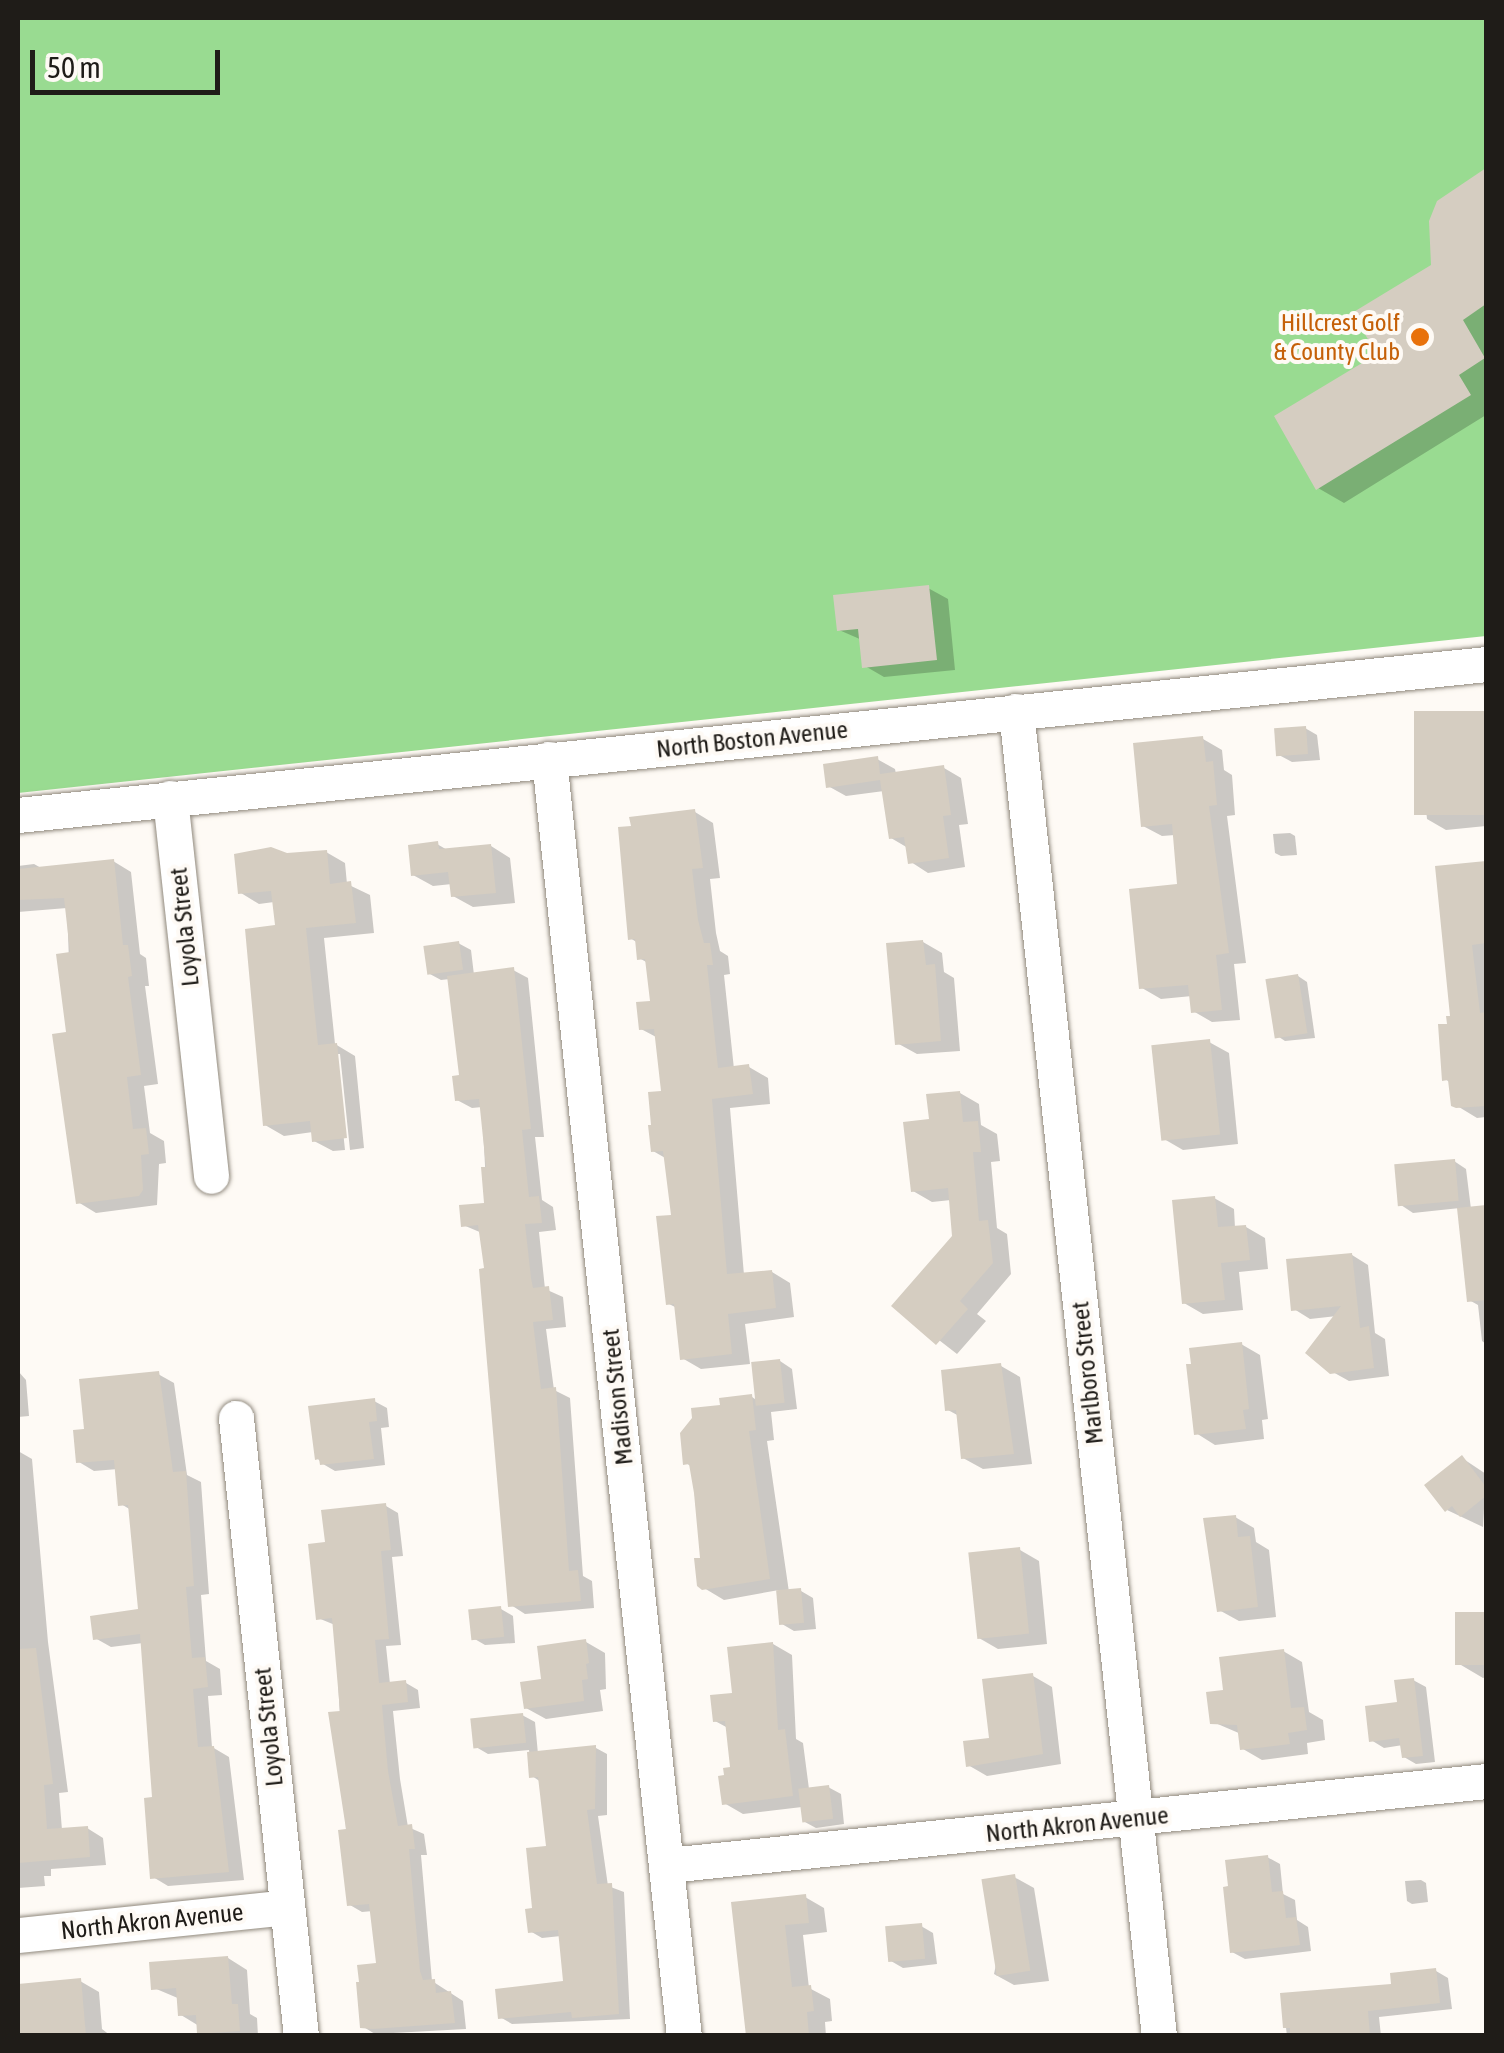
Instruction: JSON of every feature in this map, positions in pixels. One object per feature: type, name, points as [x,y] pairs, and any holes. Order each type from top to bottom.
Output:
[{"type":"street","name":"North Boston Avenue","points":[[18,814],[1486,664]]},
{"type":"street","name":"Marlboro Street","points":[[1016,711],[1159,2036]]},
{"type":"street","name":"Madison Street","points":[[548,759],[684,2036]]},
{"type":"street","name":"Loyola Street","points":[[170,798],[211,1176]]},
{"type":"street","name":"Loyola Street","points":[[236,1418],[301,2036]]},
{"type":"street","name":"North Akron Avenue","points":[[668,1865],[1486,1781]]},
{"type":"street","name":"North Akron Avenue","points":[[18,1935],[287,1908]]},
{"type":"green space","points":[[18,18],[1486,18],[1486,636],[18,793]]},
{"type":"building","name":"Hillcrest Golf & County Club","points":[[1486,168],[1486,304],[1463,320],[1485,358],[1459,375],[1471,395],[1316,490],[1274,416],[1377,354],[1352,313],[1431,265],[1429,221],[1437,201]]},
{"type":"building","points":[[929,585],[937,660],[862,668],[858,629],[837,631],[833,595]]},
{"type":"building","points":[[1414,711],[1486,711],[1486,815],[1414,815]]},
{"type":"building","points":[[1306,726],[1308,754],[1276,756],[1274,728]]},
{"type":"building","points":[[1203,736],[1206,762],[1213,761],[1217,805],[1209,806],[1229,953],[1216,955],[1222,1010],[1191,1013],[1188,985],[1139,989],[1129,889],[1177,884],[1172,824],[1141,827],[1133,743]]},
{"type":"building","points":[[878,756],[880,774],[944,765],[951,815],[943,816],[949,858],[908,864],[904,837],[889,839],[880,780],[826,788],[823,764]]},
{"type":"building","points":[[695,809],[703,868],[692,869],[698,920],[704,943],[710,943],[713,965],[707,965],[718,1068],[749,1064],[753,1094],[712,1099],[727,1274],[772,1270],[776,1308],[728,1314],[732,1354],[680,1360],[674,1304],[666,1305],[656,1216],[671,1215],[663,1151],[651,1152],[648,1125],[648,1092],[661,1091],[654,1029],[639,1030],[636,1002],[650,1001],[645,959],[637,960],[635,939],[628,940],[618,827],[631,826],[629,817]]},
{"type":"building","points":[[438,841],[439,849],[491,844],[496,893],[451,897],[448,872],[411,876],[408,845]]},
{"type":"building","points":[[271,847],[287,853],[327,850],[330,884],[351,881],[356,923],[306,928],[318,1045],[337,1043],[347,1138],[312,1142],[310,1121],[263,1126],[245,929],[275,925],[271,891],[238,894],[234,854]]},
{"type":"building","points":[[114,859],[123,945],[128,945],[132,976],[128,977],[141,1075],[127,1077],[133,1129],[146,1128],[149,1154],[141,1155],[143,1190],[139,1196],[76,1204],[52,1034],[66,1032],[56,954],[70,952],[64,898],[18,900],[18,869]]},
{"type":"building","points":[[1486,861],[1486,943],[1472,945],[1480,1013],[1486,1012],[1486,1106],[1456,1108],[1451,1106],[1448,1080],[1442,1081],[1438,1024],[1447,1024],[1446,1016],[1450,1016],[1435,866]]},
{"type":"building","points":[[923,940],[926,965],[935,964],[941,1041],[895,1045],[886,943]]},
{"type":"building","points":[[459,941],[463,970],[427,975],[423,946]]},
{"type":"building","points":[[514,967],[531,1129],[522,1130],[529,1197],[539,1196],[542,1223],[525,1224],[533,1288],[549,1286],[553,1320],[533,1322],[541,1389],[556,1387],[569,1571],[578,1570],[581,1601],[508,1607],[479,1269],[484,1268],[478,1225],[461,1227],[459,1205],[484,1203],[481,1167],[486,1167],[479,1099],[455,1101],[452,1076],[459,1075],[447,976]]},
{"type":"building","points":[[1298,974],[1307,1033],[1275,1038],[1265,979]]},
{"type":"building","points":[[1210,1039],[1220,1134],[1161,1141],[1151,1045]]},
{"type":"building","points":[[960,1091],[963,1122],[978,1121],[981,1152],[973,1152],[979,1221],[988,1220],[993,1263],[960,1301],[968,1309],[936,1345],[891,1306],[952,1236],[948,1188],[911,1192],[903,1122],[929,1119],[926,1094]]},
{"type":"building","points":[[1455,1159],[1459,1201],[1398,1206],[1394,1164]]},
{"type":"building","points":[[1215,1196],[1218,1227],[1246,1225],[1250,1260],[1221,1263],[1225,1300],[1182,1304],[1172,1200]]},
{"type":"building","points":[[1486,1205],[1486,1300],[1467,1302],[1457,1208]]},
{"type":"building","points":[[1352,1253],[1360,1328],[1369,1326],[1374,1368],[1330,1374],[1305,1353],[1341,1306],[1291,1311],[1286,1259]]},
{"type":"building","points":[[1242,1342],[1249,1409],[1243,1410],[1246,1429],[1194,1435],[1186,1364],[1191,1364],[1189,1348]]},
{"type":"building","points":[[780,1359],[785,1403],[756,1406],[751,1362]]},
{"type":"building","points":[[1001,1363],[1014,1454],[961,1459],[956,1410],[945,1411],[941,1370]]},
{"type":"building","points":[[159,1371],[173,1472],[186,1471],[194,1586],[186,1587],[192,1658],[205,1657],[208,1687],[193,1689],[198,1747],[214,1746],[229,1872],[150,1879],[144,1798],[152,1797],[140,1634],[93,1640],[90,1616],[138,1609],[128,1505],[118,1506],[114,1460],[76,1463],[73,1430],[84,1429],[79,1379]]},
{"type":"building","points":[[752,1394],[756,1430],[749,1431],[770,1579],[702,1590],[697,1586],[694,1558],[700,1558],[694,1493],[689,1464],[683,1465],[680,1433],[692,1418],[691,1408],[720,1405],[719,1398]]},
{"type":"building","points":[[375,1398],[377,1421],[369,1422],[374,1459],[320,1465],[319,1459],[315,1460],[308,1406]]},
{"type":"building","points":[[1462,1455],[1486,1487],[1486,1496],[1460,1517],[1452,1506],[1445,1512],[1424,1485]]},
{"type":"building","points":[[386,1503],[391,1550],[381,1551],[389,1639],[375,1640],[379,1683],[406,1680],[408,1702],[382,1705],[388,1771],[398,1826],[412,1824],[415,1849],[409,1849],[420,1971],[423,1980],[435,1979],[436,1993],[451,1991],[455,2023],[373,2029],[360,2028],[356,1982],[357,1965],[376,1963],[369,1904],[347,1906],[338,1830],[346,1829],[328,1712],[340,1711],[332,1618],[316,1620],[308,1544],[325,1542],[321,1510]]},
{"type":"building","points":[[1236,1515],[1238,1537],[1250,1536],[1258,1607],[1217,1612],[1203,1518]]},
{"type":"building","points":[[1020,1547],[1029,1634],[977,1639],[968,1552]]},
{"type":"building","points":[[801,1588],[804,1623],[779,1625],[776,1590]]},
{"type":"building","points":[[501,1606],[504,1637],[471,1640],[468,1609]]},
{"type":"building","points":[[1455,1612],[1486,1612],[1486,1665],[1455,1665]]},
{"type":"building","points":[[586,1639],[589,1663],[588,1679],[582,1680],[584,1701],[524,1709],[520,1682],[541,1679],[537,1646]]},
{"type":"building","points":[[773,1642],[778,1730],[785,1729],[793,1796],[722,1805],[718,1776],[724,1775],[723,1768],[730,1767],[725,1721],[713,1722],[710,1695],[732,1693],[727,1647]]},
{"type":"building","points":[[36,1648],[53,1784],[44,1785],[47,1829],[88,1826],[90,1857],[18,1863],[18,1649]]},
{"type":"building","points":[[1284,1649],[1291,1708],[1304,1707],[1307,1730],[1288,1733],[1290,1744],[1240,1750],[1237,1725],[1210,1724],[1206,1692],[1223,1690],[1219,1657]]},
{"type":"building","points":[[1033,1673],[1043,1754],[966,1767],[963,1741],[989,1738],[982,1679]]},
{"type":"building","points":[[1414,1678],[1423,1756],[1402,1758],[1399,1738],[1369,1742],[1365,1706],[1397,1702],[1394,1680]]},
{"type":"building","points":[[523,1713],[526,1743],[473,1748],[470,1719]]},
{"type":"building","points":[[596,1745],[595,1809],[587,1810],[597,1884],[612,1883],[619,2014],[572,2018],[571,2012],[498,2019],[495,1989],[563,1981],[558,1930],[528,1933],[525,1909],[532,1908],[526,1848],[546,1846],[538,1777],[529,1778],[527,1752]]},
{"type":"building","points":[[829,1785],[833,1819],[802,1823],[798,1789]]},
{"type":"building","points":[[1268,1855],[1272,1892],[1283,1891],[1286,1918],[1296,1917],[1300,1945],[1230,1953],[1223,1887],[1228,1886],[1225,1860]]},
{"type":"building","points":[[1015,1874],[1030,1971],[997,1976],[981,1879]]},
{"type":"building","points":[[806,1894],[809,1923],[785,1925],[792,1987],[811,1985],[814,2011],[807,2012],[809,2036],[746,2036],[731,1902]]},
{"type":"building","points":[[922,1923],[925,1959],[888,1962],[885,1926]]},
{"type":"building","points":[[228,1956],[232,2004],[238,2004],[240,2031],[197,2034],[196,2015],[178,2016],[176,1988],[151,1990],[149,1962]]},
{"type":"building","points":[[1436,1968],[1440,2003],[1368,2011],[1370,2036],[1290,2036],[1290,2028],[1283,2028],[1280,1993],[1391,1984],[1390,1973]]},
{"type":"building","points":[[81,1978],[86,2036],[18,2036],[18,1984]]},
{"type":"place","name":"Hillcrest Golf & County Club","points":[[1420,337]]}]
